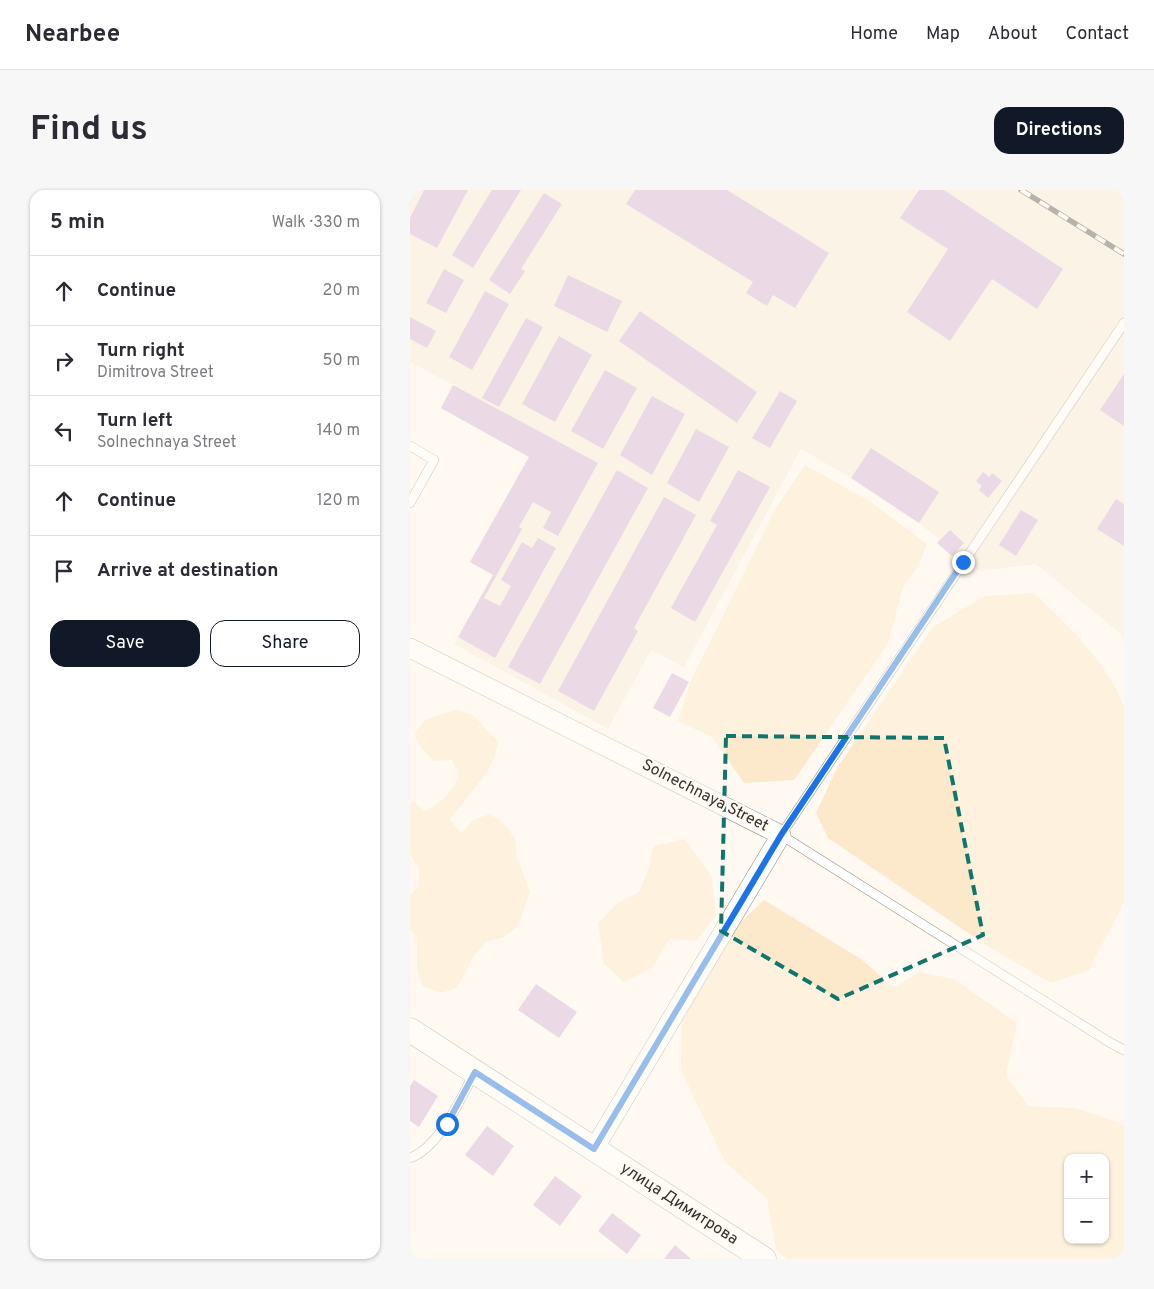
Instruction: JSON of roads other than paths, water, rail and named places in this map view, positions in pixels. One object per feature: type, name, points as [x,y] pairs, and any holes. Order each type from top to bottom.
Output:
[{"type":"street","name":"Solnechnaya Street","points":[[410,648],[781,835],[594,1149]]},
{"type":"street","name":"улица Димитрова","points":[[410,1030],[764,1259]]},
{"type":"lane","points":[[1124,323],[781,835],[1124,1050]]},
{"type":"lane","points":[[410,446],[434,460],[410,503]]},
{"type":"lane","points":[[410,1158],[420,1154],[447,1124],[475,1072]]},
{"type":"railway","points":[[1021,190],[1124,254]]}]
